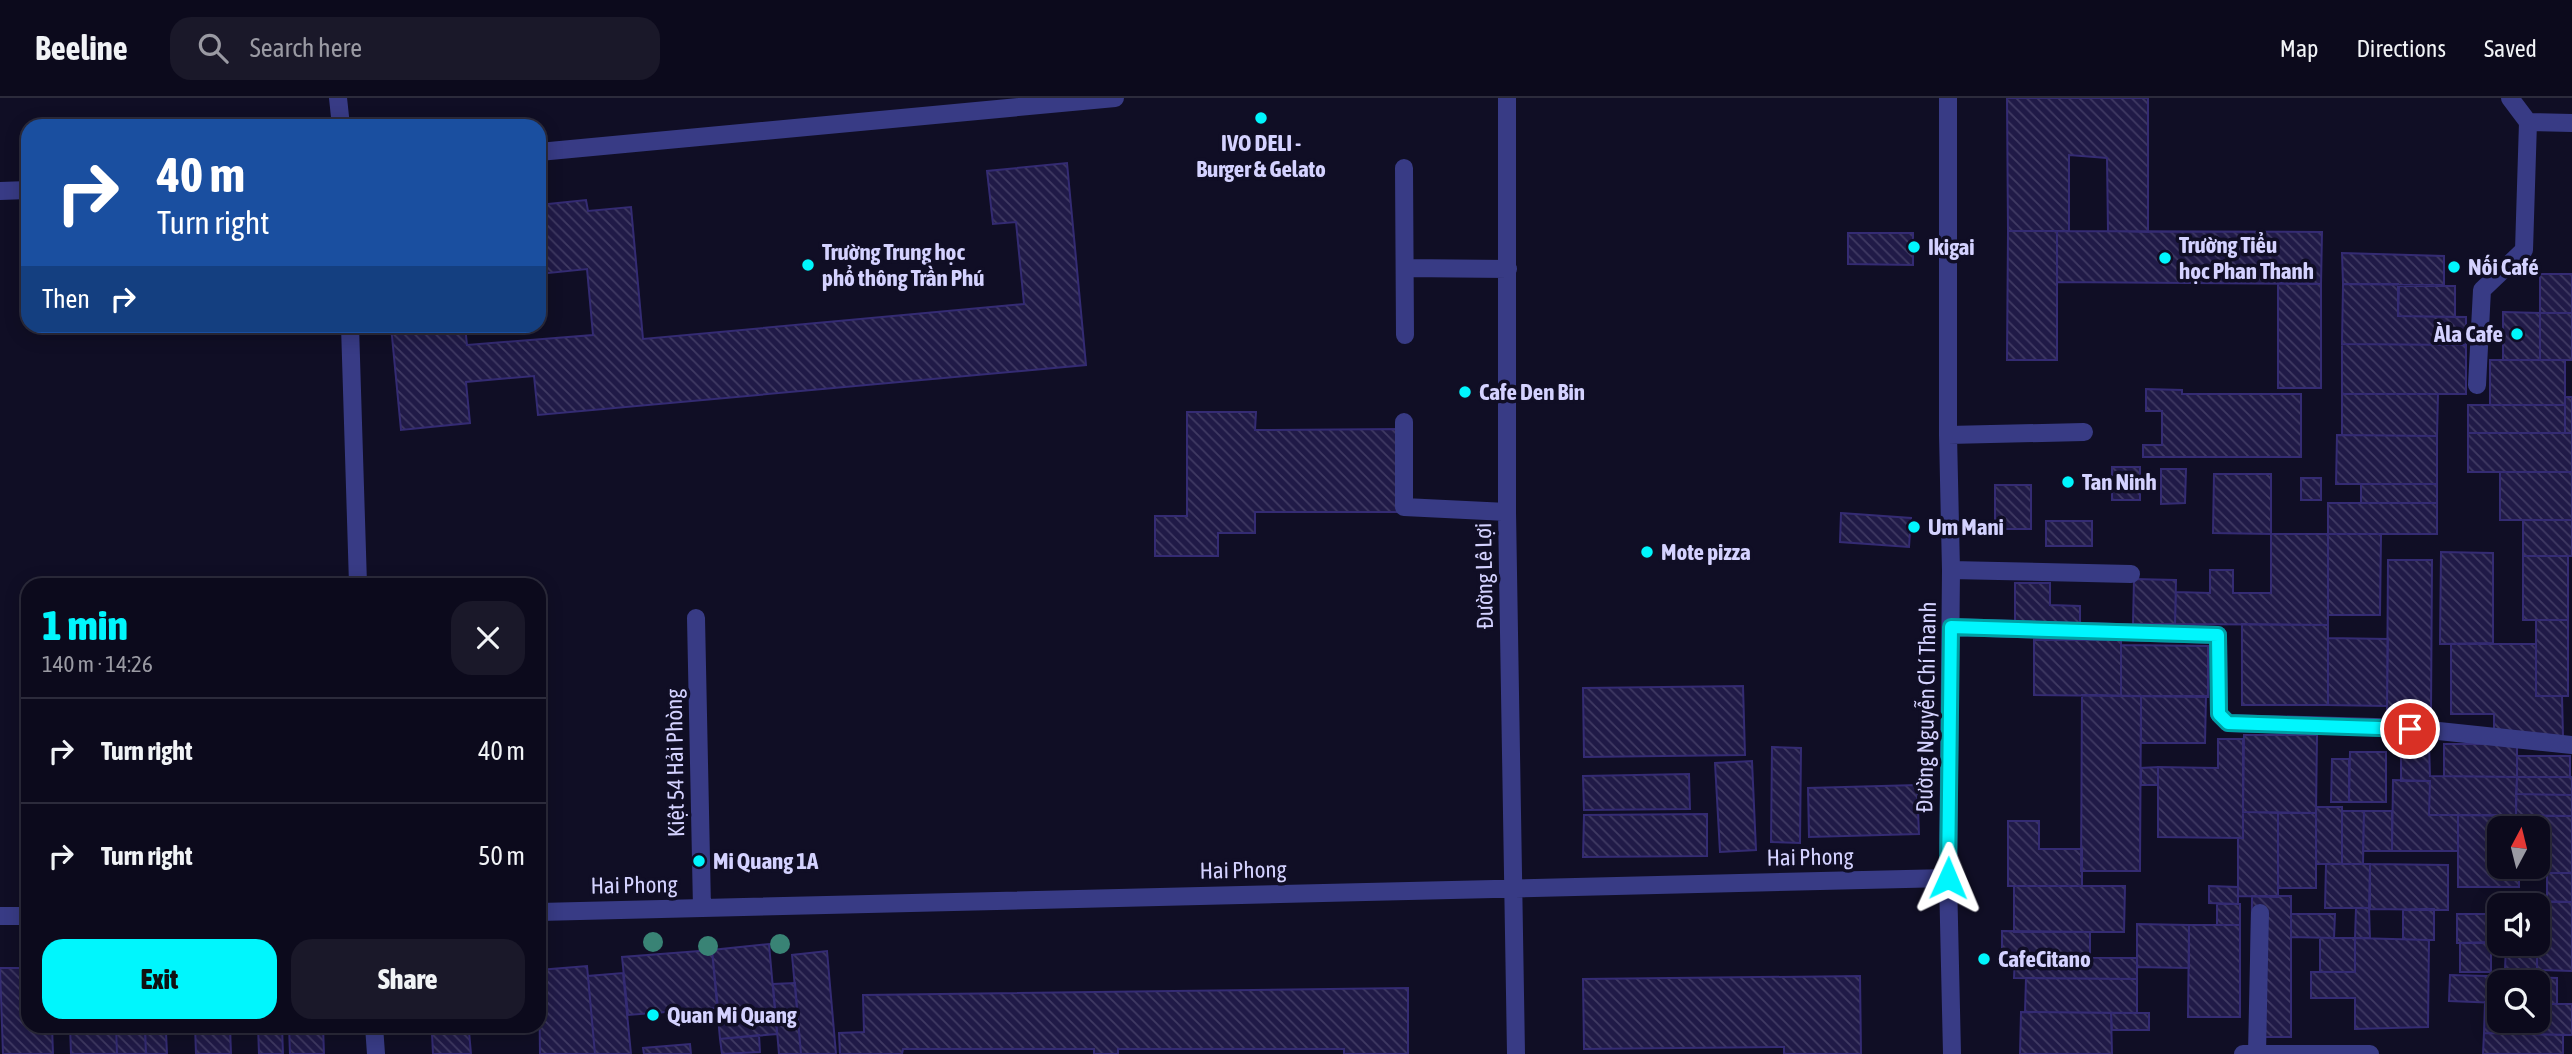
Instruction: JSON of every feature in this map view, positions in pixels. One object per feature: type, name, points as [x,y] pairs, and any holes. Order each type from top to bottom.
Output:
[{"type":"street","points":[[338,98],[340,119]]},
{"type":"street","points":[[546,151],[1115,98]]},
{"type":"street","name":"Đường Lê Lợi","points":[[1507,98],[1507,512],[1516,1054]]},
{"type":"street","name":"Đường Nguyễn Chí Thanh","points":[[1948,98],[1948,435],[1951,570],[1948,878],[1952,1054]]},
{"type":"street","points":[[2477,385],[2482,290],[2524,250],[2528,122],[2510,98]]},
{"type":"street","points":[[2528,122],[2572,122]]},
{"type":"street","points":[[1404,168],[1405,335]]},
{"type":"street","points":[[0,191],[21,190]]},
{"type":"street","points":[[1406,268],[1508,269]]},
{"type":"street","points":[[350,333],[358,578]]},
{"type":"street","points":[[1404,422],[1404,507],[1507,512]]},
{"type":"street","points":[[1948,435],[2084,432]]},
{"type":"street","name":"Đường Nguyễn Chí Thanh","points":[[1951,570],[2131,574]]},
{"type":"street","name":"Kiệt 54 Hải Phòng","points":[[696,618],[702,908]]},
{"type":"street","points":[[1951,627],[2218,635],[2219,714],[2228,723],[2410,729],[2572,745]]},
{"type":"street","name":"Hai Phong","points":[[546,912],[1948,878]]},
{"type":"street","points":[[2257,1053],[2260,913]]},
{"type":"street","points":[[0,916],[21,916]]},
{"type":"street","points":[[374,1033],[376,1054]]},
{"type":"street","points":[[2243,1054],[2370,1054]]},
{"type":"building","points":[[2007,98],[2148,98],[2148,232],[2108,231],[2107,158],[2069,155],[2069,231],[2008,231]]},
{"type":"building","points":[[1067,163],[1086,365],[538,415],[534,376],[466,382],[470,423],[401,430],[392,333],[466,333],[467,345],[593,335],[587,269],[546,273],[546,204],[586,200],[588,211],[631,207],[643,339],[1024,304],[1016,222],[993,224],[987,171]]},
{"type":"building","points":[[2008,231],[2057,231],[2057,360],[2007,360]]},
{"type":"building","points":[[2057,231],[2322,232],[2321,284],[2057,282]]},
{"type":"building","points":[[1848,233],[1913,233],[1913,265],[1848,264]]},
{"type":"building","points":[[2342,253],[2444,256],[2444,285],[2343,284]]},
{"type":"building","points":[[2540,274],[2572,274],[2572,313],[2540,313]]},
{"type":"building","points":[[2278,283],[2321,284],[2321,388],[2278,388]]},
{"type":"building","points":[[2343,284],[2398,284],[2398,316],[2466,317],[2466,345],[2342,344]]},
{"type":"building","points":[[2399,286],[2455,286],[2455,317],[2398,316]]},
{"type":"building","points":[[2503,312],[2540,313],[2540,360],[2503,360]]},
{"type":"building","points":[[2540,313],[2572,313],[2572,360],[2540,360]]},
{"type":"building","points":[[2342,344],[2466,345],[2466,394],[2342,394]]},
{"type":"building","points":[[2490,360],[2565,360],[2565,405],[2490,405]]},
{"type":"building","points":[[2146,389],[2182,390],[2182,394],[2301,394],[2301,457],[2143,457],[2143,445],[2162,445],[2162,411],[2146,411]]},
{"type":"building","points":[[2342,394],[2438,394],[2437,436],[2342,435]]},
{"type":"building","points":[[2565,397],[2572,397],[2572,433],[2565,433]]},
{"type":"building","points":[[2468,405],[2565,405],[2565,433],[2468,433]]},
{"type":"building","points":[[1187,412],[1256,412],[1255,430],[1399,429],[1400,512],[1255,512],[1255,533],[1218,533],[1218,556],[1155,556],[1155,516],[1187,516]]},
{"type":"building","points":[[2468,433],[2572,433],[2572,472],[2468,472]]},
{"type":"building","points":[[2337,435],[2437,436],[2437,484],[2336,484]]},
{"type":"building","points":[[2112,467],[2140,467],[2140,500],[2112,500]]},
{"type":"building","points":[[2161,469],[2186,469],[2185,503],[2161,504]]},
{"type":"building","points":[[2500,472],[2572,472],[2572,520],[2500,520]]},
{"type":"building","points":[[2214,474],[2271,474],[2271,534],[2213,533]]},
{"type":"building","points":[[2301,478],[2321,478],[2321,500],[2301,500]]},
{"type":"building","points":[[2361,484],[2437,484],[2437,503],[2361,503]]},
{"type":"building","points":[[1995,485],[2031,485],[2031,529],[1995,529]]},
{"type":"building","points":[[2328,503],[2437,503],[2437,534],[2328,534]]},
{"type":"building","points":[[1841,513],[1911,518],[1909,547],[1840,542]]},
{"type":"building","points":[[2523,520],[2572,520],[2572,556],[2523,556]]},
{"type":"building","points":[[2046,521],[2092,521],[2092,546],[2046,546]]},
{"type":"building","points":[[2271,534],[2328,534],[2328,625],[2175,624],[2176,592],[2210,593],[2210,570],[2233,570],[2233,593],[2271,593]]},
{"type":"building","points":[[2328,534],[2381,534],[2380,615],[2328,615]]},
{"type":"building","points":[[2441,552],[2493,553],[2493,643],[2440,644]]},
{"type":"building","points":[[2523,556],[2568,556],[2568,620],[2523,620]]},
{"type":"building","points":[[2388,560],[2432,560],[2431,710],[2387,710]]},
{"type":"building","points":[[2134,579],[2176,580],[2175,624],[2133,624]]},
{"type":"building","points":[[2015,583],[2050,583],[2050,605],[2080,606],[2080,625],[2015,625]]},
{"type":"building","points":[[2536,620],[2568,620],[2568,696],[2536,696]]},
{"type":"building","points":[[2242,624],[2328,625],[2328,705],[2242,705]]},
{"type":"building","points":[[2328,638],[2388,639],[2387,706],[2328,705]]},
{"type":"building","points":[[2034,640],[2121,640],[2121,696],[2034,695]]},
{"type":"building","points":[[2451,644],[2536,644],[2536,696],[2562,696],[2563,736],[2494,735],[2494,714],[2451,714]]},
{"type":"building","points":[[2121,645],[2208,646],[2208,697],[2121,696]]},
{"type":"building","points":[[1743,686],[1745,755],[1584,757],[1583,688]]},
{"type":"building","points":[[2082,695],[2141,696],[2140,871],[2081,871]]},
{"type":"building","points":[[2141,696],[2206,696],[2205,743],[2141,743]]},
{"type":"building","points":[[2244,735],[2317,735],[2316,813],[2243,812]]},
{"type":"building","points":[[2218,739],[2243,739],[2243,838],[2158,837],[2158,767],[2218,768]]},
{"type":"building","points":[[2401,744],[2429,744],[2430,776],[2517,777],[2516,815],[2429,815],[2430,781],[2401,781]]},
{"type":"building","points":[[2444,744],[2517,744],[2517,777],[2444,776]]},
{"type":"building","points":[[1772,747],[1801,748],[1800,843],[1771,842]]},
{"type":"building","points":[[2350,752],[2386,752],[2386,802],[2349,802]]},
{"type":"building","points":[[2517,756],[2570,756],[2570,777],[2517,777]]},
{"type":"building","points":[[2332,759],[2349,759],[2349,802],[2331,802]]},
{"type":"building","points":[[1752,761],[1756,850],[1720,852],[1715,763]]},
{"type":"building","points":[[2158,767],[2158,785],[2141,785],[2141,768]]},
{"type":"building","points":[[1689,774],[1690,809],[1584,810],[1583,776]]},
{"type":"building","points":[[2517,777],[2572,777],[2572,795],[2516,794]]},
{"type":"building","points":[[2393,780],[2430,781],[2429,815],[2458,815],[2458,851],[2392,851]]},
{"type":"building","points":[[1917,785],[1919,834],[1809,837],[1808,788]]},
{"type":"building","points":[[2516,794],[2572,795],[2572,816],[2516,815]]},
{"type":"building","points":[[2316,807],[2342,807],[2342,864],[2316,864]]},
{"type":"building","points":[[2342,811],[2364,811],[2363,864],[2342,864]]},
{"type":"building","points":[[2364,811],[2392,811],[2392,851],[2363,851]]},
{"type":"building","points":[[2243,812],[2278,813],[2278,897],[2238,896],[2238,838],[2243,838]]},
{"type":"building","points":[[2278,813],[2316,813],[2316,888],[2278,888]]},
{"type":"building","points":[[1707,814],[1707,856],[1583,857],[1584,815]]},
{"type":"building","points":[[2458,815],[2519,816],[2487,816],[2487,879],[2519,879],[2519,887],[2458,887]]},
{"type":"building","points":[[2550,816],[2572,816],[2572,873],[2550,873]]},
{"type":"building","points":[[2008,821],[2039,821],[2039,849],[2082,849],[2082,886],[2008,886]]},
{"type":"building","points":[[2326,864],[2370,864],[2369,908],[2325,908]]},
{"type":"building","points":[[2370,864],[2448,865],[2448,910],[2370,909]]},
{"type":"building","points":[[2550,873],[2572,873],[2572,902],[2550,902],[2550,893],[2547,893]]},
{"type":"building","points":[[2014,886],[2125,886],[2124,932],[2014,932]]},
{"type":"building","points":[[2209,886],[2238,887],[2238,904],[2209,903]]},
{"type":"building","points":[[2252,896],[2291,896],[2291,1037],[2251,1037]]},
{"type":"building","points":[[2550,901],[2572,902],[2572,971],[2537,970],[2537,956],[2550,956]]},
{"type":"building","points":[[2217,904],[2240,904],[2240,925],[2217,925]]},
{"type":"building","points":[[2356,908],[2369,908],[2370,938],[2355,938]]},
{"type":"building","points":[[2434,909],[2434,940],[2403,940],[2403,910]]},
{"type":"building","points":[[2291,914],[2335,914],[2334,938],[2291,937]]},
{"type":"building","points":[[2457,914],[2487,914],[2487,943],[2457,943]]},
{"type":"building","points":[[2137,924],[2189,925],[2189,968],[2137,967]]},
{"type":"building","points":[[2189,925],[2240,925],[2240,1017],[2188,1017]]},
{"type":"building","points":[[2002,931],[2090,932],[2090,957],[2002,957]]},
{"type":"building","points":[[2320,938],[2355,938],[2355,972],[2320,972]]},
{"type":"building","points":[[2355,938],[2429,940],[2428,1027],[2355,1029],[2355,998],[2311,998],[2311,972],[2355,972]]},
{"type":"building","points":[[2487,942],[2491,970],[2460,972],[2460,943]]},
{"type":"building","points":[[769,944],[777,1034],[720,1039],[712,950]]},
{"type":"building","points":[[712,950],[718,1008],[628,1015],[622,957]]},
{"type":"building","points":[[827,951],[836,1054],[801,1054],[792,955]]},
{"type":"building","points":[[2506,956],[2537,956],[2537,970],[2505,970]]},
{"type":"building","points":[[2015,957],[2137,958],[2137,979],[2014,978]]},
{"type":"building","points":[[587,966],[595,1054],[540,1054],[540,1033],[546,1033],[546,969]]},
{"type":"building","points":[[0,968],[21,968],[21,1033],[52,1033],[53,1054],[3,1054]]},
{"type":"building","points":[[623,973],[631,1054],[595,1054],[588,976]]},
{"type":"building","points":[[2450,975],[2487,976],[2487,1003],[2449,1001]]},
{"type":"building","points":[[1860,976],[1861,1054],[1784,1054],[1784,1047],[1584,1049],[1583,979]]},
{"type":"building","points":[[2026,978],[2137,979],[2137,1013],[2025,1012]]},
{"type":"building","points":[[2550,978],[2557,978],[2557,1004],[2550,1004]]},
{"type":"building","points":[[795,983],[801,1054],[779,1054],[773,984]]},
{"type":"building","points":[[1408,988],[1408,1054],[1344,1054],[1344,1049],[1118,1049],[1118,1054],[1094,1054],[1094,1049],[903,1049],[902,1054],[840,1054],[839,1033],[864,1032],[863,995]]},
{"type":"building","points":[[2485,1002],[2487,1033],[2550,1033],[2550,1004],[2572,1004],[2572,1035],[2484,1033]]},
{"type":"building","points":[[2021,1012],[2111,1013],[2112,1054],[2020,1054]]},
{"type":"building","points":[[2111,1013],[2149,1013],[2149,1030],[2112,1030]]},
{"type":"building","points":[[70,1033],[116,1033],[117,1054],[71,1054]]},
{"type":"building","points":[[116,1033],[145,1033],[146,1054],[117,1054]]},
{"type":"building","points":[[145,1033],[166,1033],[167,1054],[146,1054]]},
{"type":"building","points":[[195,1033],[230,1033],[231,1054],[196,1054]]},
{"type":"building","points":[[258,1033],[282,1033],[283,1054],[259,1054]]},
{"type":"building","points":[[289,1033],[323,1033],[324,1054],[290,1054]]},
{"type":"building","points":[[469,1033],[471,1054],[433,1054],[432,1034]]},
{"type":"building","points":[[2484,1033],[2563,1035],[2563,1054],[2483,1054]]},
{"type":"building","points":[[759,1035],[760,1052],[722,1054],[720,1039]]},
{"type":"building","points":[[690,1044],[691,1054],[644,1054],[643,1048]]},
{"type":"place","name":"IVO DELI - Burger & Gelato","points":[[1261,118]]},
{"type":"place","name":"Ikigai","points":[[1914,247]]},
{"type":"place","name":"Trường Tiểu học Phan Thanh","points":[[2165,258]]},
{"type":"place","name":"Trường Trung học phổ thông Trần Phú","points":[[808,265]]},
{"type":"place","name":"Nối Café","points":[[2454,267]]},
{"type":"place","name":"Àla Cafe","points":[[2517,334]]},
{"type":"place","name":"Cafe Den Bin","points":[[1465,392]]},
{"type":"place","name":"Tan Ninh","points":[[2068,482]]},
{"type":"place","name":"Um Mani","points":[[1914,527]]},
{"type":"place","name":"Mote pizza","points":[[1647,552]]},
{"type":"place","name":"Mi Quang 1A","points":[[699,861]]},
{"type":"place","name":"CafeCitano","points":[[1984,959]]},
{"type":"place","name":"Quan Mi Quang","points":[[653,1015]]},
{"type":"route","points":[[1948,878],[1951,627],[2218,635],[2219,714],[2228,723],[2410,729]]}]
